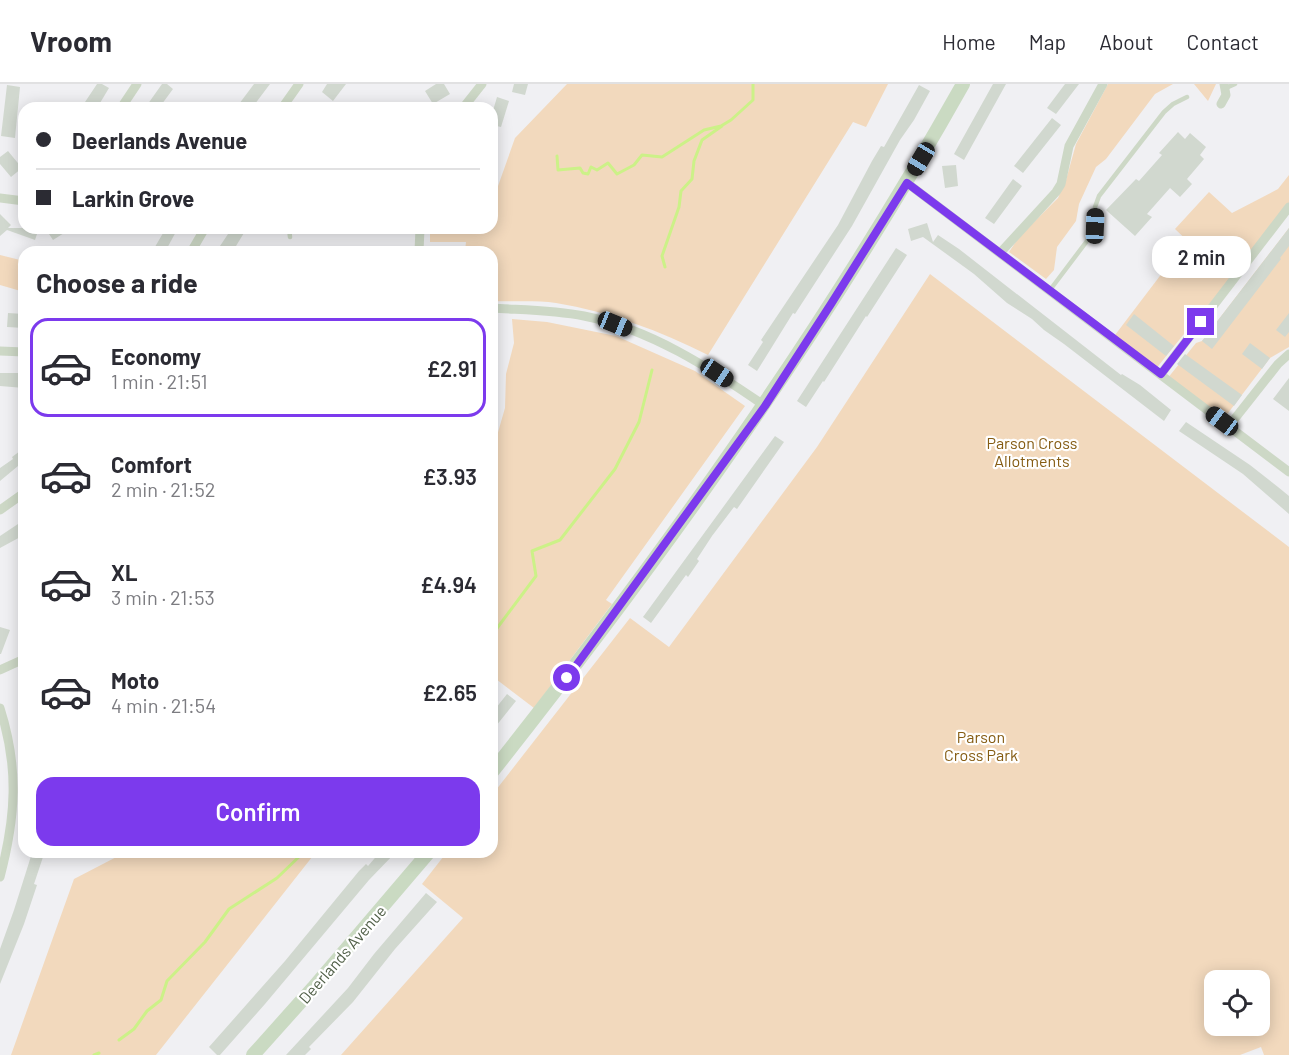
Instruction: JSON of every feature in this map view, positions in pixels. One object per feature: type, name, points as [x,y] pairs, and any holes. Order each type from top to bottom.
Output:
[{"type":"street","points":[[125,102],[137,84]]},
{"type":"street","points":[[286,102],[299,84]]},
{"type":"street","points":[[468,102],[482,84]]},
{"type":"street","points":[[498,764],[567,678],[765,406],[907,183],[963,84]]},
{"type":"street","points":[[1000,253],[1056,192],[1069,146],[1103,84]]},
{"type":"street","points":[[1221,104],[1229,85]]},
{"type":"street","points":[[907,183],[1289,472]]},
{"type":"street","points":[[0,198],[18,200]]},
{"type":"street","points":[[1161,374],[1289,207]]},
{"type":"street","points":[[498,308],[560,312],[615,324],[646,336],[717,373],[765,406]]},
{"type":"street","points":[[0,351],[18,352]]},
{"type":"street","points":[[1229,426],[1278,364],[1289,354]]},
{"type":"street","points":[[0,510],[18,498]]},
{"type":"street","points":[[0,670],[18,661]]},
{"type":"street","points":[[0,708],[8,732],[11,754],[13,814],[0,877]]},
{"type":"street","points":[[13,814],[18,813]]},
{"type":"street","name":"Deerlands Avenue","points":[[253,1055],[314,988],[424,858]]},
{"type":"lane","points":[[1050,290],[1093,232],[1095,207],[1099,196],[1164,112],[1187,97]]},
{"type":"green space","points":[[567,84],[888,84],[866,127],[853,122],[708,355],[653,330],[596,312],[548,302],[498,301],[498,246],[466,246],[466,242],[430,242],[430,234],[498,234],[498,186],[515,138]]},
{"type":"green space","points":[[1108,84],[1173,84],[1155,94],[1106,159],[1096,167],[1079,204],[1076,221],[1057,247],[1054,270],[1046,279],[1009,252],[1019,237],[1058,198],[1066,180],[1076,144]]},
{"type":"green space","points":[[1194,84],[1216,84],[1208,101]]},
{"type":"green space","points":[[1289,175],[1289,207],[1193,332],[1188,329],[1155,370],[1112,339],[1172,260],[1197,250],[1175,229],[1209,192],[1232,213],[1278,189]]},
{"type":"green space","points":[[1289,228],[1289,347],[1270,358],[1222,421],[1167,379],[1196,343],[1202,341]]},
{"type":"green space","points":[[0,255],[18,260],[18,290],[0,285]]},
{"type":"green space","name":"Parson Cross Park","points":[[930,274],[1289,547],[1289,1055],[1264,1055],[1261,1047],[1240,1055],[341,1055],[463,918],[422,884],[442,858],[498,858],[498,787],[630,618],[669,647],[817,447]]},
{"type":"green space","points":[[512,319],[547,322],[616,336],[695,371],[745,406],[606,600],[612,604],[534,708],[498,681],[498,432],[505,408],[506,374],[514,343]]},
{"type":"green space","points":[[114,858],[311,858],[156,1055],[11,1055],[74,879]]},
{"type":"building","points":[[97,84],[109,88],[101,102],[85,102]]},
{"type":"building","points":[[162,84],[167,84],[173,89],[163,102],[149,102]]},
{"type":"building","points":[[254,84],[270,84],[256,102],[240,102]]},
{"type":"building","points":[[327,84],[346,84],[333,101],[322,92]]},
{"type":"building","points":[[436,84],[444,84],[450,94],[436,102],[432,102],[425,91]]},
{"type":"building","points":[[514,84],[528,84],[525,95],[512,92]]},
{"type":"building","points":[[993,84],[1006,84],[964,160],[954,154]]},
{"type":"building","points":[[1065,84],[1079,84],[1056,114],[1047,108]]},
{"type":"building","points":[[7,85],[20,87],[15,138],[1,136]]},
{"type":"building","points":[[919,85],[930,91],[914,120],[900,140],[852,226],[757,371],[748,365],[763,342],[761,340],[838,225],[872,161],[881,146],[884,147]]},
{"type":"building","points":[[497,97],[509,101],[501,127],[498,126],[498,102],[496,102]]},
{"type":"building","points":[[1052,118],[1061,125],[1023,173],[1014,166]]},
{"type":"building","points":[[1178,132],[1185,139],[1190,133],[1206,147],[1200,155],[1204,159],[1187,179],[1192,184],[1180,197],[1170,188],[1147,214],[1152,217],[1135,236],[1106,210],[1136,179],[1139,181],[1162,155],[1159,153]]},
{"type":"building","points":[[8,151],[18,163],[18,171],[11,177],[0,164],[0,157]]},
{"type":"building","points":[[956,165],[958,186],[945,188],[942,166]]},
{"type":"building","points":[[1013,179],[1022,186],[994,224],[985,218]]},
{"type":"building","points":[[0,214],[11,225],[8,228],[18,228],[18,234],[7,230],[0,236]]},
{"type":"building","points":[[927,223],[933,242],[938,235],[959,249],[1121,375],[1140,385],[1171,410],[1164,421],[923,237],[911,241],[908,229]]},
{"type":"building","points":[[1289,228],[1289,246],[1281,259],[1212,349],[1202,341]]},
{"type":"building","points":[[18,234],[37,234],[35,240]]},
{"type":"building","points":[[49,234],[62,234],[53,240]]},
{"type":"building","points":[[162,234],[175,234],[168,246],[156,246]]},
{"type":"building","points":[[228,234],[243,234],[236,246],[220,246]]},
{"type":"building","points":[[896,248],[907,255],[806,407],[797,401]]},
{"type":"building","points":[[8,313],[18,314],[18,328],[7,327]]},
{"type":"building","points":[[1289,313],[1289,332],[1285,337],[1276,330]]},
{"type":"building","points":[[1134,314],[1174,346],[1166,356],[1126,325]]},
{"type":"building","points":[[1250,343],[1270,358],[1262,369],[1242,354]]},
{"type":"building","points":[[1185,354],[1242,395],[1234,406],[1177,364]]},
{"type":"building","points":[[0,373],[18,373],[18,388],[0,386]]},
{"type":"building","points":[[1289,378],[1289,411],[1273,399]]},
{"type":"building","points":[[1186,422],[1250,465],[1289,496],[1289,514],[1243,474],[1179,431]]},
{"type":"building","points":[[775,436],[784,442],[737,509],[734,507],[712,536],[688,577],[686,575],[651,623],[643,617]]},
{"type":"building","points":[[18,452],[18,466],[0,481],[0,468],[13,459],[12,457]]},
{"type":"building","points":[[18,524],[18,538],[0,548],[0,536]]},
{"type":"building","points":[[0,627],[10,630],[1,654],[0,654]]},
{"type":"building","points":[[507,694],[516,701],[498,724],[498,705]]},
{"type":"building","points":[[30,858],[43,858],[34,884],[37,885],[24,924],[0,984],[0,949]]},
{"type":"building","points":[[375,858],[390,858],[265,1004],[220,1055],[217,1055],[209,1047],[285,961],[359,871],[366,864],[368,866]]},
{"type":"building","points":[[426,893],[437,902],[395,949],[353,1002],[309,1047],[311,1049],[305,1055],[286,1055],[348,988]]},
{"type":"waterway","points":[[557,156],[558,170],[580,168],[583,173],[588,174],[591,167],[597,170],[608,163],[617,174],[634,165],[642,155],[662,157],[704,130],[721,126],[731,120],[753,100],[753,84]]},
{"type":"waterway","points":[[665,267],[662,256],[679,207],[681,191],[692,179],[694,161],[702,140],[722,126]]},
{"type":"waterway","points":[[498,627],[536,576],[532,551],[560,540],[615,469],[639,422],[652,370]]},
{"type":"waterway","points":[[119,1040],[134,1029],[147,1011],[161,1000],[167,981],[205,942],[229,909],[277,878],[298,858]]},
{"type":"waterway","points":[[94,1055],[99,1053]]},
{"type":"route","points":[[567,678],[765,406],[907,183],[1161,374],[1201,322]]},
{"type":"park label","name":"Parson Cross Allotments","points":[[1032,451]]}]
